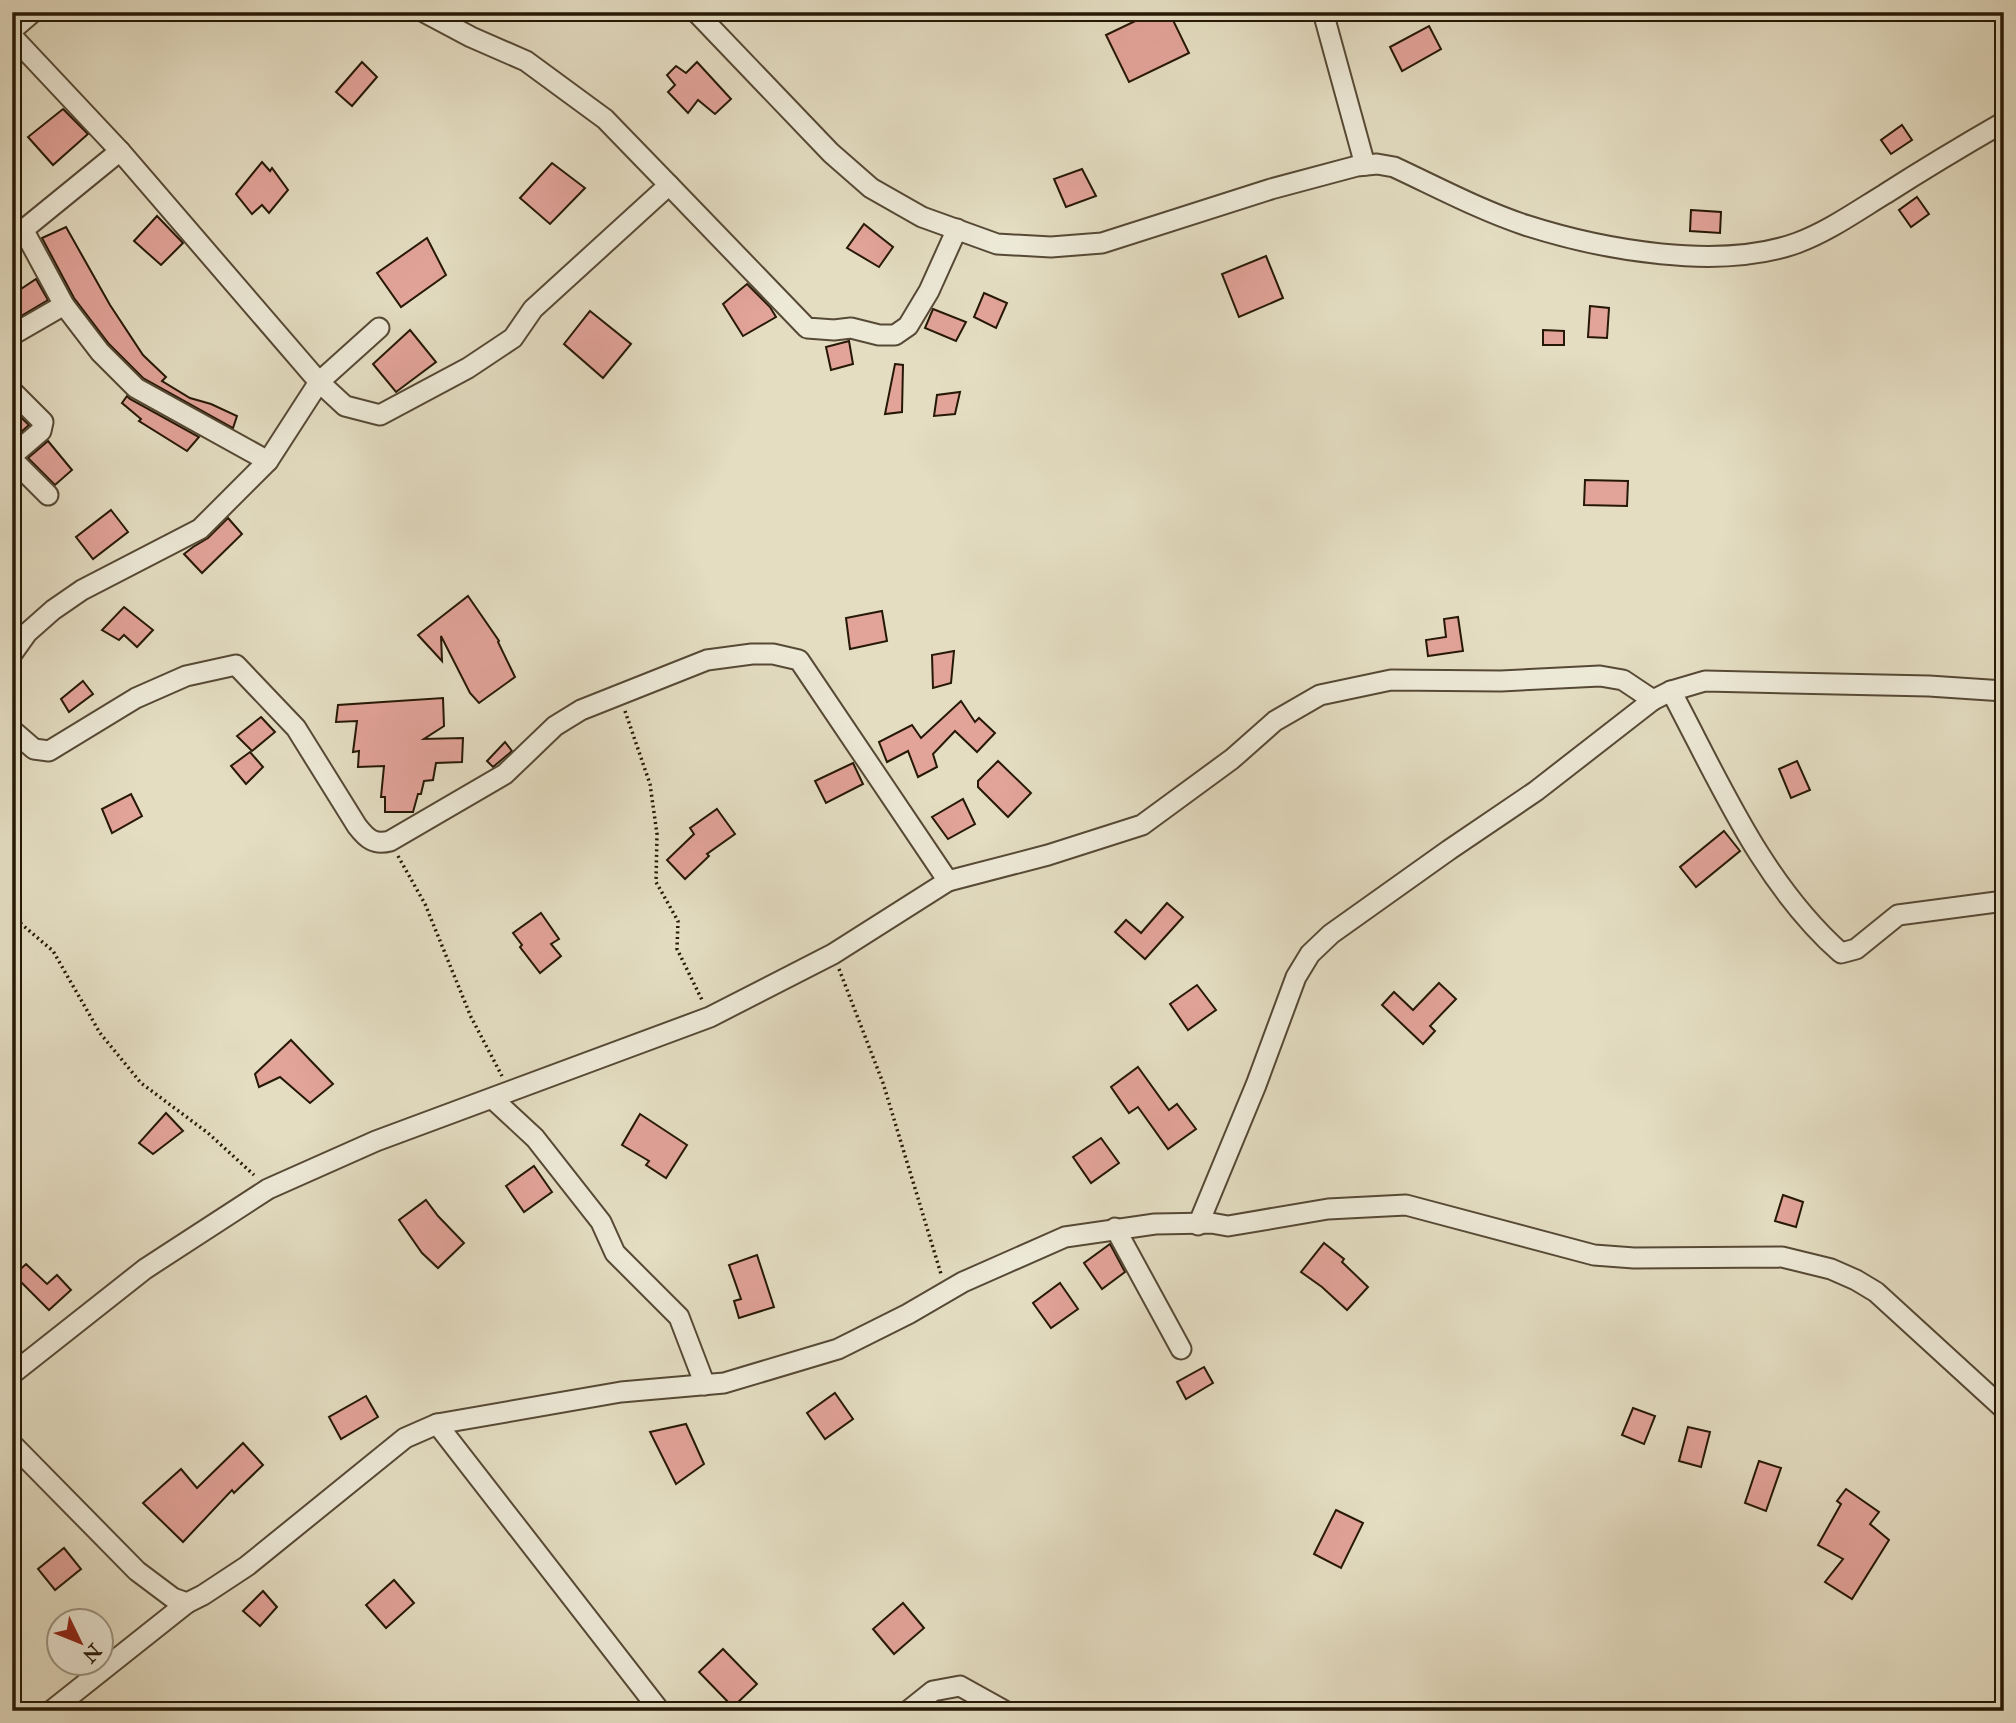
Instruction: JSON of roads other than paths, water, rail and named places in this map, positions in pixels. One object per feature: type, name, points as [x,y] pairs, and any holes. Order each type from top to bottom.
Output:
[{"type":"street","points":[[12,30],[33,12]]},
{"type":"street","points":[[424,12],[471,37],[526,61],[604,119],[807,328],[851,328],[879,335],[895,335],[908,326],[929,291],[957,229]]},
{"type":"street","points":[[696,12],[831,153],[871,188],[922,217],[998,244],[1051,247],[1102,243],[1271,189],[1377,163],[1394,167],[1524,225],[1583,241],[1704,257],[1757,255],[1798,243],[1836,225],[2004,122]]},
{"type":"street","points":[[1323,12],[1365,165]]},
{"type":"street","points":[[12,36],[120,151],[319,382],[345,406],[380,415],[468,368],[513,338],[533,309],[669,185]]},
{"type":"street","points":[[120,151],[18,235],[64,305],[100,352],[136,388],[268,461]]},
{"type":"street","points":[[12,335],[64,305]]},
{"type":"street","points":[[12,654],[27,633],[53,610],[82,590],[200,529],[268,461],[319,382],[379,328]]},
{"type":"street","points":[[12,391],[44,426],[13,455],[15,462],[48,495]]},
{"type":"street","points":[[12,730],[34,749],[49,751],[136,698],[186,676],[236,665],[296,728],[362,833],[368,840],[380,844],[390,841],[505,774],[567,717],[706,660],[773,654],[799,660],[948,881]]},
{"type":"street","points":[[12,1374],[145,1269],[268,1189],[376,1142],[710,1017],[833,954],[948,881],[1048,855],[1142,825],[1232,759],[1275,722],[1320,695],[1391,680],[1501,681],[1600,677],[1623,680],[1653,700]]},
{"type":"street","points":[[1198,1225],[1256,1085],[1296,977],[1311,954],[1331,934],[1536,792],[1653,700],[1671,691],[1705,681],[2004,691]]},
{"type":"street","points":[[1966,688],[2004,702]]},
{"type":"street","points":[[1671,691],[1746,832],[1773,876],[1814,929],[1841,953],[1856,948],[1898,915],[2004,901]]},
{"type":"street","points":[[502,1096],[601,1222],[615,1253],[679,1317],[705,1385]]},
{"type":"street","points":[[51,1711],[187,1603],[247,1566],[405,1438],[437,1424],[621,1392],[724,1383],[838,1349],[908,1314],[963,1282],[1065,1237],[1115,1228],[1169,1223],[1211,1223],[1228,1226],[1328,1209],[1406,1205],[1594,1255],[1634,1258],[1782,1257],[1831,1269],[1876,1292],[2004,1409]]},
{"type":"street","points":[[1115,1228],[1181,1349]]},
{"type":"street","points":[[437,1424],[660,1711]]},
{"type":"street","points":[[12,1444],[137,1571],[173,1598],[187,1603]]},
{"type":"street","points":[[908,1711],[933,1691],[960,1686],[1005,1711]]}]
